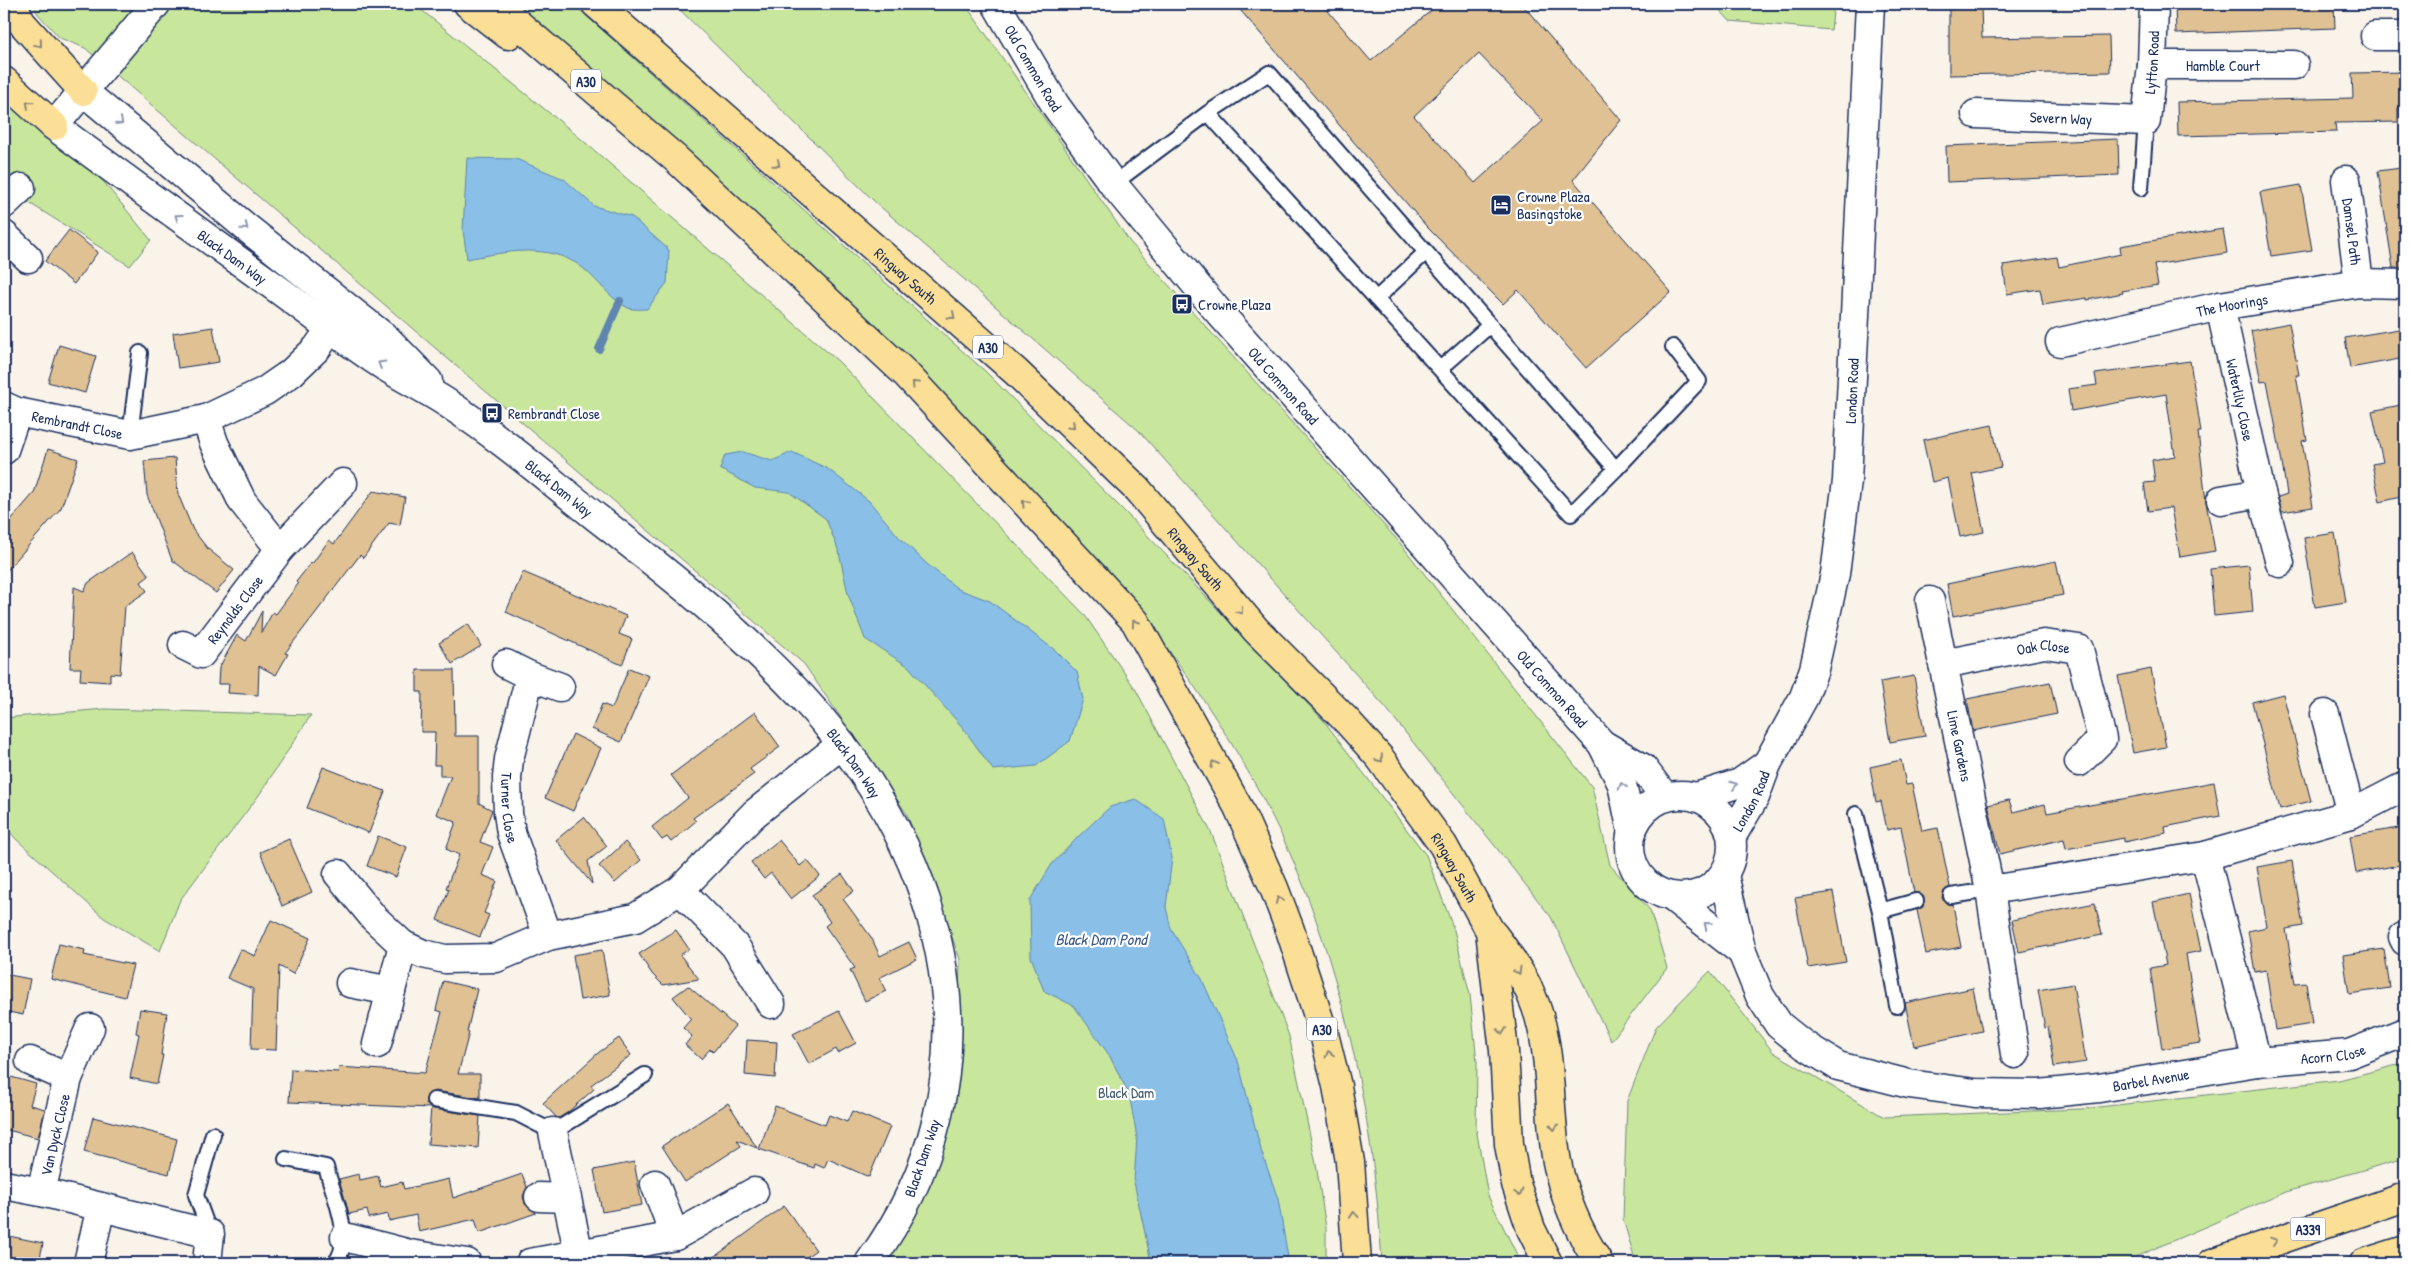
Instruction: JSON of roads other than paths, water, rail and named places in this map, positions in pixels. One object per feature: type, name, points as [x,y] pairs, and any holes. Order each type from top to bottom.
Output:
[{"type":"main road","points":[[13,4],[21,22],[83,91]]},
{"type":"main road","points":[[468,4],[676,158]]},
{"type":"main road","name":"A30","points":[[495,4],[676,158],[906,374],[1135,621],[1238,807],[1274,888],[1290,930],[1324,1034],[1337,1086],[1350,1162],[1357,1263]]},
{"type":"main road","name":"Ringway South","points":[[596,4],[1016,372],[1137,489],[1256,630],[1348,722],[1380,758],[1443,844],[1490,931],[1504,1051],[1509,1144],[1523,1207],[1548,1263]]},
{"type":"main road","points":[[623,4],[750,140]]},
{"type":"main road","points":[[4,81],[54,126]]},
{"type":"main road","points":[[1490,931],[1515,964],[1539,1016],[1550,1075],[1554,1138],[1562,1184],[1579,1227],[1599,1263]]},
{"type":"main road","name":"A339","points":[[2212,1263],[2405,1197]]},
{"type":"main road","points":[[2364,1263],[2405,1250]]},
{"type":"street","points":[[54,126],[156,4]]},
{"type":"street","name":"Old Common Road","points":[[996,4],[1056,106],[1113,184],[1216,309],[1602,744],[1622,784],[1632,832]]},
{"type":"street","name":"London Road","points":[[1732,836],[1755,797],[1767,764],[1804,697],[1814,669],[1835,574],[1847,481],[1870,4]]},
{"type":"street","name":"Lytton Road","points":[[2146,120],[2152,65],[2154,4]]},
{"type":"street","points":[[2375,36],[2405,36]]},
{"type":"street","name":"Hamble Court","points":[[2152,65],[2294,65]]},
{"type":"street","name":"Black Dam Way","points":[[83,91],[247,228],[388,340],[453,406]]},
{"type":"street","name":"Severn Way","points":[[1976,114],[2146,120]]},
{"type":"street","name":"Black Dam Way","points":[[54,126],[373,359],[453,406],[652,561],[746,643],[804,699],[842,744],[893,820],[925,892],[943,962],[948,1018],[944,1080],[933,1133],[909,1199],[887,1238],[869,1263]]},
{"type":"street","name":"Damsel Path","points":[[2346,180],[2359,283]]},
{"type":"street","points":[[4,234],[28,258]]},
{"type":"street","name":"The Moorings","points":[[2060,342],[2220,306],[2359,283],[2405,284]]},
{"type":"street","name":"Rembrandt Close","points":[[10,409],[130,435],[206,419],[265,391],[290,373],[317,348],[347,306]]},
{"type":"street","name":"Waterlily Close","points":[[2220,306],[2261,493],[2280,563]]},
{"type":"street","points":[[4,450],[10,409]]},
{"type":"street","points":[[206,419],[214,443],[242,501],[280,549]]},
{"type":"street","name":"Reynolds Close","points":[[183,644],[201,654],[280,549],[343,483]]},
{"type":"street","points":[[2221,500],[2261,493]]},
{"type":"street","name":"Lime Gardens","points":[[1930,601],[1990,890],[2015,1054]]},
{"type":"street","name":"Oak Close","points":[[1943,664],[2044,644],[2079,649],[2102,739],[2079,762]]},
{"type":"street","points":[[506,664],[530,676],[560,687]]},
{"type":"street","name":"Turner Close","points":[[530,676],[509,759],[507,805],[511,833],[548,936]]},
{"type":"street","points":[[2325,714],[2351,814]]},
{"type":"street","points":[[338,874],[374,918],[403,945],[423,954],[445,959],[478,960],[496,958],[548,936],[635,918],[680,890],[754,814],[842,744]]},
{"type":"street","name":"Old Common Road","points":[[1602,744],[1643,768],[1665,797]]},
{"type":"street","name":"London Road","points":[[1696,797],[1740,783],[1767,764]]},
{"type":"street","points":[[1990,890],[2205,856],[2351,814],[2405,786]]},
{"type":"street","points":[[1676,794],[1696,797],[1714,806],[1726,820],[1732,836],[1730,863],[1724,875],[1711,888],[1696,895],[1672,897],[1658,892],[1645,882],[1634,867],[1630,851],[1632,832],[1643,812],[1665,797],[1676,794]]},
{"type":"street","points":[[2205,856],[2257,1062]]},
{"type":"street","name":"Barbel Avenue","points":[[1724,875],[1742,952],[1760,996],[1779,1025],[1804,1045],[1838,1066],[1909,1084],[1975,1093],[2039,1094],[2100,1088],[2257,1062]]},
{"type":"street","points":[[680,890],[736,946],[771,1004]]},
{"type":"street","name":"Barbel Avenue","points":[[1672,897],[1742,952]]},
{"type":"street","points":[[377,1044],[403,945]]},
{"type":"street","points":[[736,946],[761,958]]},
{"type":"street","points":[[350,984],[391,991]]},
{"type":"street","name":"Van Dyck Close","points":[[41,1192],[68,1078],[90,1028]]},
{"type":"street","name":"Acorn Close","points":[[2257,1062],[2349,1054],[2405,1032]]},
{"type":"street","name":"Van Dyck Close","points":[[30,1062],[68,1078]]},
{"type":"street","points":[[553,1132],[579,1254]]},
{"type":"street","points":[[655,1184],[675,1236]]},
{"type":"street","name":"Van Dyck Close","points":[[4,1185],[41,1192],[210,1234]]},
{"type":"street","points":[[530,1263],[675,1236],[754,1192]]},
{"type":"street","points":[[538,1197],[566,1198]]},
{"type":"street","points":[[88,1263],[101,1207]]},
{"type":"street","points":[[206,1263],[210,1234]]},
{"type":"street","points":[[345,1237],[408,1259],[467,1263]]},
{"type":"lane","points":[[1113,184],[1208,113],[1269,73],[1616,469]]},
{"type":"lane","points":[[1208,113],[1571,514],[1699,380],[1673,348]]},
{"type":"lane","points":[[2142,188],[2146,120]]},
{"type":"lane","points":[[1376,299],[1426,252]]},
{"type":"lane","points":[[1440,369],[1490,325]]},
{"type":"lane","points":[[130,435],[140,353]]},
{"type":"lane","points":[[1856,814],[1880,911],[1897,1006]]},
{"type":"lane","points":[[1951,896],[1990,890]]},
{"type":"lane","points":[[1880,911],[1916,901]]},
{"type":"lane","points":[[434,1100],[516,1113],[553,1132],[645,1075]]},
{"type":"lane","points":[[210,1234],[196,1195],[213,1134]]},
{"type":"lane","points":[[286,1159],[326,1167],[345,1237],[341,1256],[336,1263]]},
{"type":"water","points":[[467,158],[516,159],[564,179],[594,206],[632,217],[669,250],[667,283],[647,309],[632,309],[612,297],[583,268],[566,258],[554,254],[517,251],[467,259],[463,230]]},
{"type":"water","points":[[743,452],[772,461],[792,452],[828,469],[869,501],[899,537],[927,564],[958,589],[990,601],[1056,651],[1077,672],[1083,699],[1070,741],[1036,766],[993,770],[964,729],[908,666],[865,639],[848,594],[839,552],[826,519],[789,492],[755,488],[720,469],[725,455]]},
{"type":"water","name":"Black Dam Pond","points":[[1135,799],[1164,819],[1172,858],[1166,907],[1171,929],[1202,979],[1238,1061],[1261,1150],[1278,1199],[1289,1263],[1155,1263],[1150,1257],[1134,1182],[1137,1137],[1129,1094],[1109,1055],[1074,1006],[1044,991],[1031,957],[1030,900],[1052,864],[1110,807]]},
{"type":"waterway","points":[[599,349],[620,301]]},
{"type":"place","name":"Crowne Plaza Basingstoke","points":[[1501,205]]},
{"type":"place","name":"Crowne Plaza","points":[[1182,304]]},
{"type":"place","name":"Rembrandt Close","points":[[492,413]]},
{"type":"park label","name":"Black Dam","points":[[1126,1092]]}]
